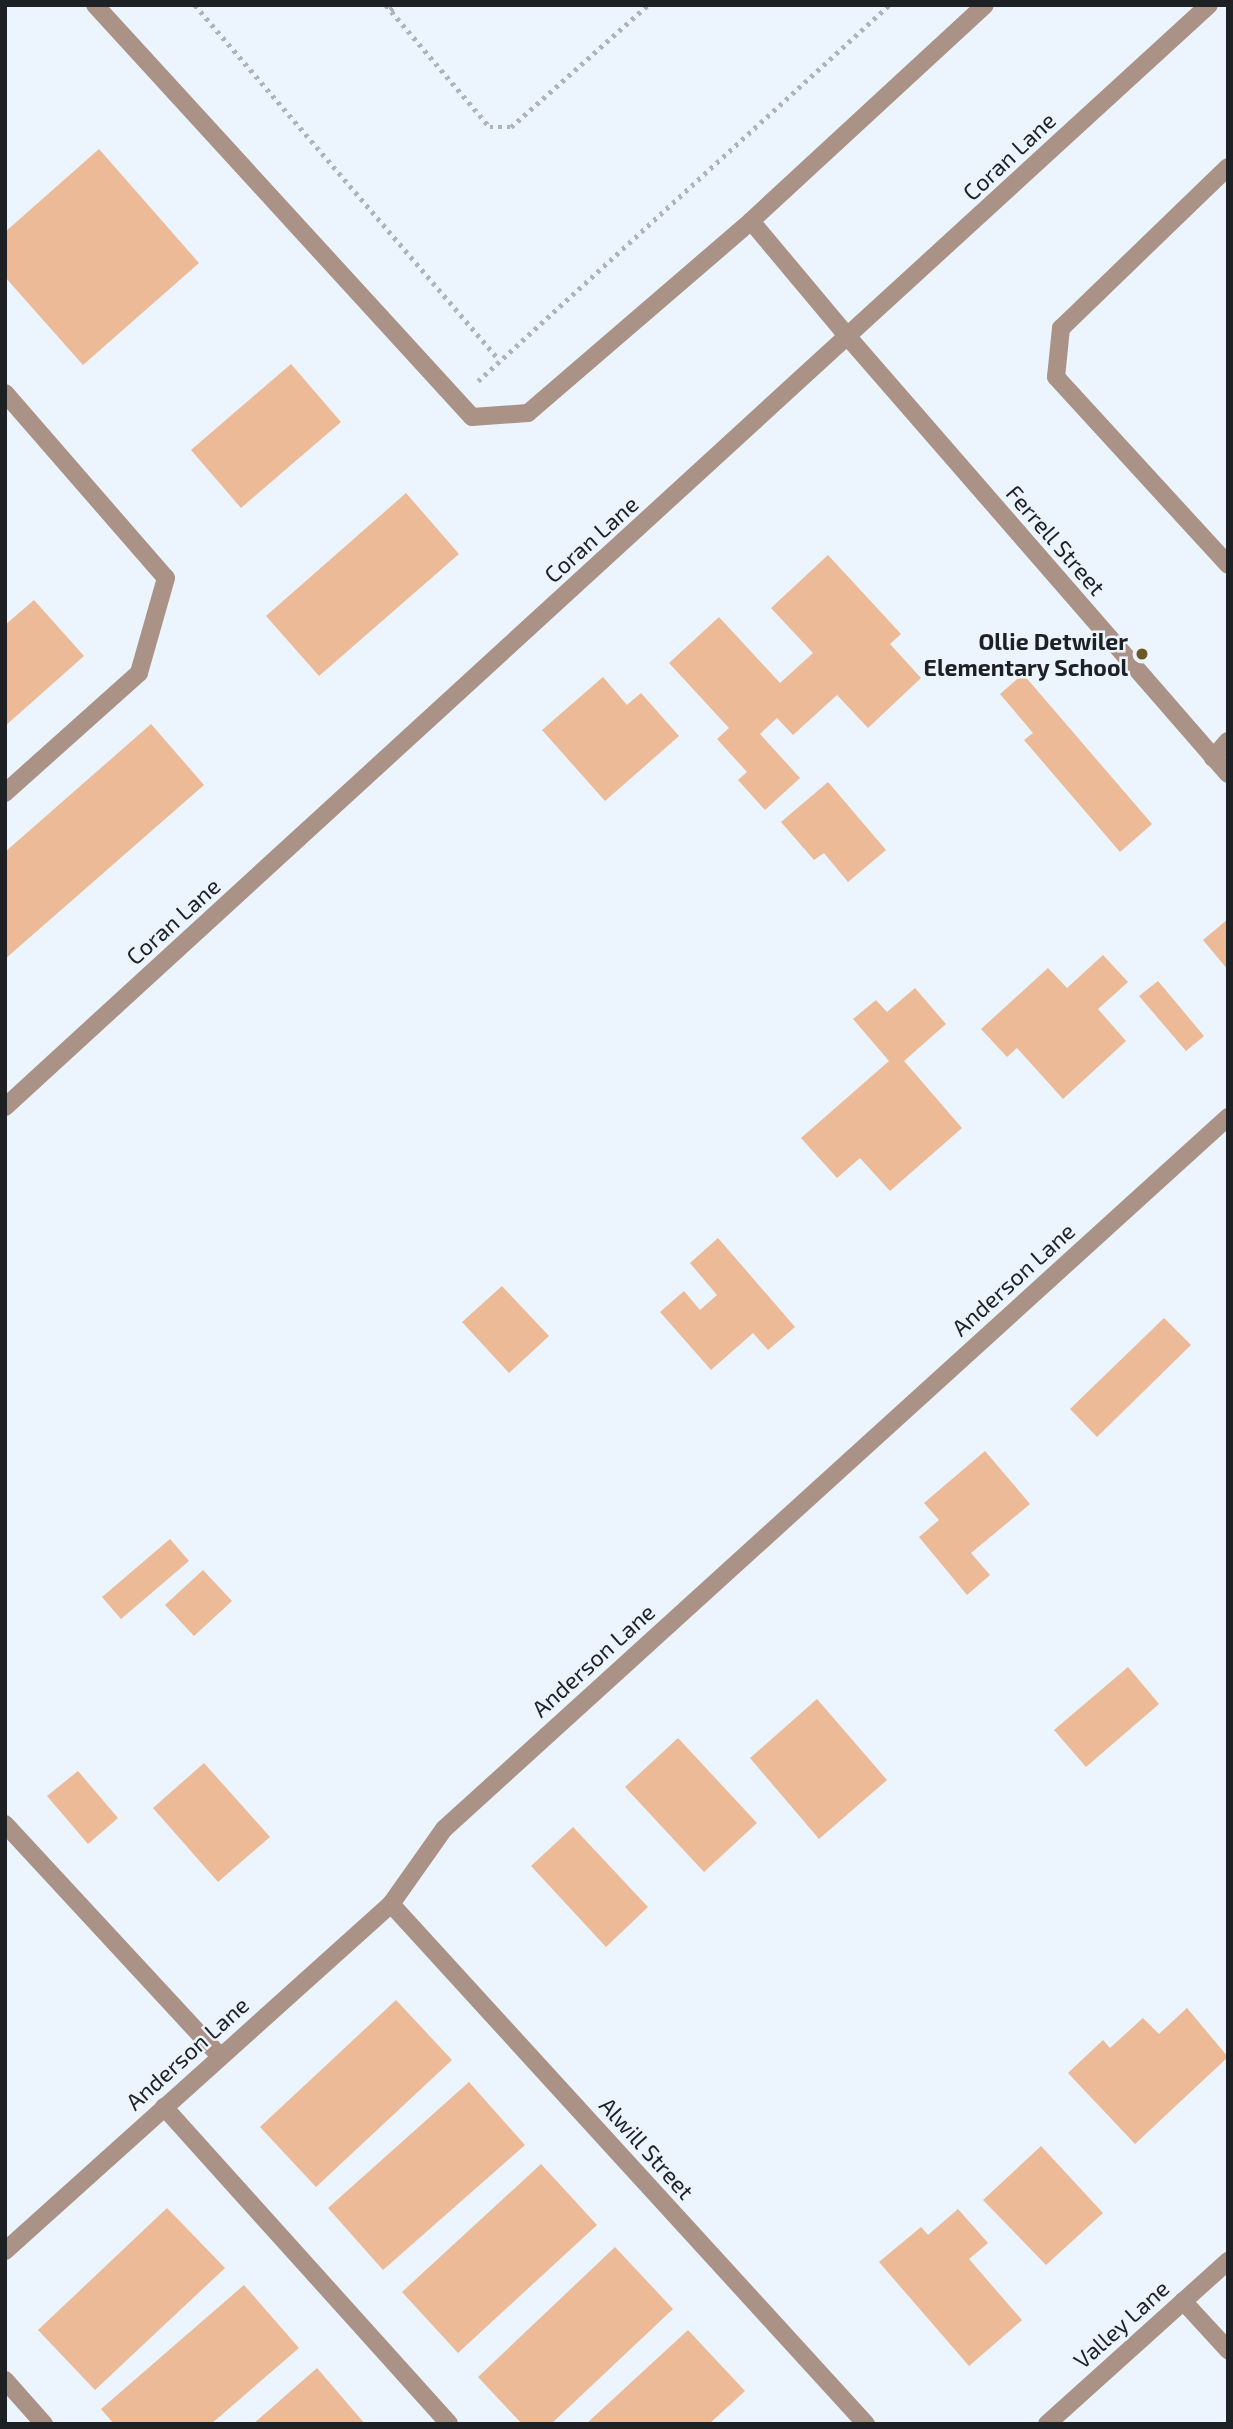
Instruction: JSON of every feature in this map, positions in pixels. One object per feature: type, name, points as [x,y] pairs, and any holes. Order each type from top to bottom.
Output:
[{"type":"street","points":[[95,5],[472,417],[528,413],[751,221],[985,5]]},
{"type":"street","name":"Coran Lane","points":[[5,1107],[1209,5]]},
{"type":"street","points":[[1228,167],[1060,328],[1056,377],[1228,565]]},
{"type":"street","name":"Ferrell Street","points":[[751,221],[848,337],[1228,774]]},
{"type":"street","points":[[5,393],[166,578],[139,673],[5,793]]},
{"type":"street","points":[[1213,758],[1228,741]]},
{"type":"street","name":"Anderson Lane","points":[[5,2251],[391,1904],[444,1829],[1228,1117]]},
{"type":"street","points":[[5,1824],[220,2056]]},
{"type":"street","name":"Alwill Street","points":[[391,1904],[866,2424]]},
{"type":"street","points":[[164,2107],[449,2424]]},
{"type":"street","name":"Valley Lane","points":[[1047,2424],[1228,2261]]},
{"type":"street","points":[[1183,2301],[1228,2350]]},
{"type":"street","points":[[5,2380],[44,2424]]},
{"type":"path","points":[[195,5],[499,360]]},
{"type":"path","points":[[386,5],[491,127],[511,127],[648,5]]},
{"type":"path","points":[[390,10],[396,5]]},
{"type":"path","points":[[457,400],[889,5]]},
{"type":"building","points":[[99,149],[199,263],[83,365],[5,277],[5,232]]},
{"type":"building","points":[[291,364],[341,422],[241,508],[191,450]]},
{"type":"building","points":[[406,493],[459,554],[319,676],[266,616]]},
{"type":"building","points":[[828,555],[901,634],[890,644],[921,678],[868,728],[837,695],[793,735],[777,718],[760,734],[800,778],[765,810],[738,780],[747,772],[717,739],[729,728],[669,663],[719,617],[780,683],[813,653],[771,608]]},
{"type":"building","points":[[34,600],[84,656],[5,726],[5,625]]},
{"type":"building","points":[[1023,674],[1152,824],[1120,852],[1024,740],[1033,733],[1000,694]]},
{"type":"building","points":[[603,677],[627,705],[641,693],[679,736],[605,801],[542,730]]},
{"type":"building","points":[[151,724],[204,785],[5,959],[5,852]]},
{"type":"building","points":[[828,782],[886,850],[848,882],[824,853],[814,860],[781,822]]},
{"type":"building","points":[[1228,919],[1228,970],[1203,940]]},
{"type":"building","points":[[1103,955],[1128,982],[1098,1009],[1126,1041],[1063,1099],[1017,1048],[1007,1057],[981,1029],[1048,968],[1067,988]]},
{"type":"building","points":[[1158,981],[1204,1036],[1186,1051],[1139,996]]},
{"type":"building","points":[[915,988],[946,1024],[904,1061],[962,1128],[890,1191],[860,1158],[837,1178],[801,1138],[889,1061],[853,1019],[876,1000],[887,1012]]},
{"type":"building","points":[[718,1238],[795,1327],[768,1350],[753,1333],[711,1370],[660,1312],[684,1291],[700,1310],[717,1295],[690,1263]]},
{"type":"building","points":[[502,1286],[549,1336],[509,1373],[462,1322]]},
{"type":"building","points":[[1164,1318],[1191,1345],[1097,1437],[1070,1409]]},
{"type":"building","points":[[985,1451],[1030,1504],[971,1553],[990,1575],[967,1595],[919,1537],[939,1520],[924,1503]]},
{"type":"building","points":[[170,1539],[189,1561],[121,1619],[102,1597]]},
{"type":"building","points":[[203,1570],[232,1601],[194,1636],[165,1605]]},
{"type":"building","points":[[1128,1667],[1159,1704],[1086,1767],[1054,1730]]},
{"type":"building","points":[[817,1699],[887,1780],[819,1839],[750,1758]]},
{"type":"building","points":[[678,1738],[757,1823],[704,1872],[625,1787]]},
{"type":"building","points":[[204,1763],[270,1837],[218,1882],[153,1808]]},
{"type":"building","points":[[78,1771],[118,1818],[88,1844],[47,1796]]},
{"type":"building","points":[[573,1827],[648,1907],[606,1947],[531,1866]]},
{"type":"building","points":[[396,2000],[452,2060],[316,2187],[260,2127]]},
{"type":"building","points":[[1187,2008],[1228,2057],[1135,2144],[1068,2073],[1103,2040],[1110,2048],[1143,2018],[1159,2034]]},
{"type":"building","points":[[469,2082],[525,2145],[383,2270],[328,2208]]},
{"type":"building","points":[[1041,2146],[1103,2213],[1046,2265],[983,2200]]},
{"type":"building","points":[[541,2164],[597,2225],[458,2353],[402,2292]]},
{"type":"building","points":[[167,2208],[225,2268],[95,2390],[38,2330]]},
{"type":"building","points":[[958,2209],[988,2243],[969,2259],[1022,2320],[969,2366],[879,2262],[921,2227],[928,2235]]},
{"type":"building","points":[[615,2247],[673,2309],[551,2424],[522,2424],[478,2377]]},
{"type":"building","points":[[244,2285],[299,2348],[211,2424],[114,2424],[101,2409]]},
{"type":"building","points":[[688,2330],[745,2391],[709,2424],[586,2424]]},
{"type":"building","points":[[317,2368],[365,2424],[253,2424]]},
{"type":"place","name":"Ollie Detwiler Elementary School","points":[[1142,654]]}]
